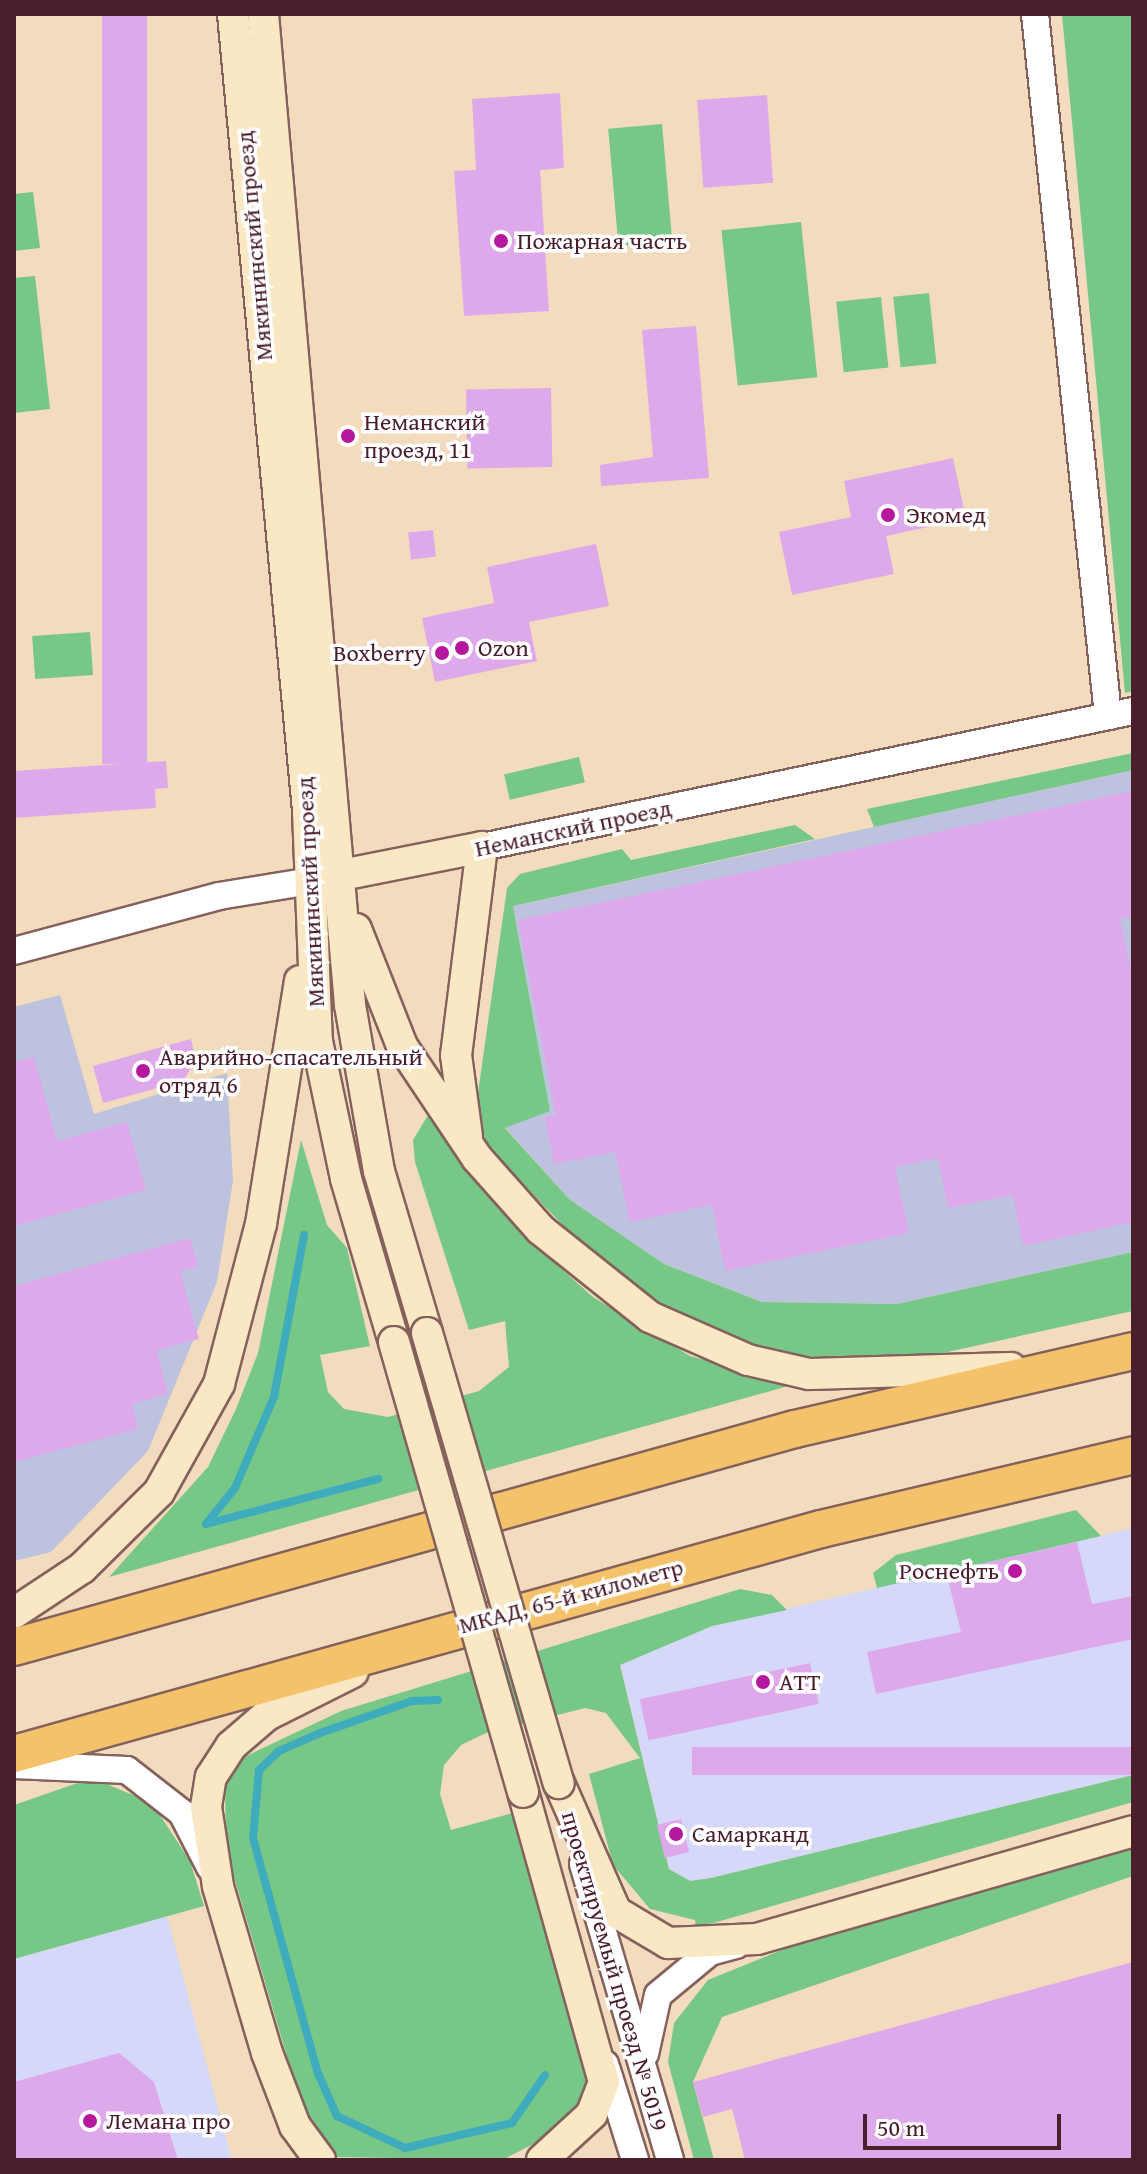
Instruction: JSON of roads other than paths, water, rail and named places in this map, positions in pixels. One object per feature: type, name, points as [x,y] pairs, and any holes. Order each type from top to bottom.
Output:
[{"type":"highway","points":[[14,1647],[780,1433],[1133,1351]]},
{"type":"highway","name":"МКАД, 65-й километр","points":[[14,1754],[453,1628],[1133,1455]]},
{"type":"main road","name":"Мякининский проезд","points":[[233,14],[326,878],[362,1085],[427,1333],[559,1783],[596,1879],[639,1931],[668,1943],[757,1939],[1133,1831]]},
{"type":"main road","name":"Мякининский проезд","points":[[263,14],[326,878],[309,923],[317,1041],[346,1179],[523,1792]]},
{"type":"main road","name":"Неманский проезд","points":[[326,878],[482,847]]},
{"type":"main road","points":[[477,1158],[461,1121],[456,1083],[482,847]]},
{"type":"main road","points":[[326,878],[402,1046],[477,1158],[603,1284],[650,1317],[748,1360],[809,1374],[876,1376],[1068,1365]]},
{"type":"main road","points":[[14,1613],[122,1531],[195,1436],[239,1322],[287,1069],[309,923]]},
{"type":"main road","points":[[287,1069],[301,1049],[317,1041],[343,1044],[362,1085]]},
{"type":"main road","points":[[1047,1476],[1133,1470]]},
{"type":"main road","points":[[320,2160],[282,2097],[218,1886],[206,1807],[211,1777],[231,1746],[319,1687],[453,1628]]},
{"type":"main road","name":"проектируемый проезд № 5019","points":[[523,1792],[597,2038]]},
{"type":"main road","points":[[542,2160],[592,2114],[604,2082],[597,2038]]},
{"type":"street","points":[[1035,14],[1120,714]]},
{"type":"street","name":"Неманский проезд","points":[[482,847],[1120,714]]},
{"type":"street","name":"Неманский проезд","points":[[14,951],[219,896],[326,878]]},
{"type":"street","points":[[14,1765],[127,1770],[158,1788],[182,1813],[218,1886]]},
{"type":"street","name":"проектируемый проезд № 5019","points":[[559,1783],[670,2160]]},
{"type":"street","points":[[651,2094],[644,2050],[658,1995],[710,1952],[757,1939]]},
{"type":"street","name":"проектируемый проезд № 5019","points":[[597,2038],[635,2160]]},
{"type":"waterway","points":[[304,1235],[274,1397],[235,1488],[206,1524],[378,1479]]},
{"type":"waterway","points":[[438,1700],[412,1701],[320,1733],[279,1751],[259,1770],[253,1838],[317,2071],[337,2116],[405,2148],[512,2123],[545,2075]]},
{"type":"place","name":"Пожарная часть","points":[[501,241]]},
{"type":"place","name":"Неманский проезд, 11","points":[[348,436]]},
{"type":"place","name":"Экомед","points":[[888,515]]},
{"type":"place","name":"Ozon","points":[[462,648]]},
{"type":"place","name":"Boxberry","points":[[442,653]]},
{"type":"place","name":"Аварийно-спасательный отряд 6","points":[[143,1071]]},
{"type":"place","name":"Роснефть","points":[[1015,1571]]},
{"type":"place","name":"АТТ","points":[[763,1682]]},
{"type":"place","name":"Самарканд","points":[[676,1834]]},
{"type":"place","name":"Лемана про","points":[[90,2121]]}]
